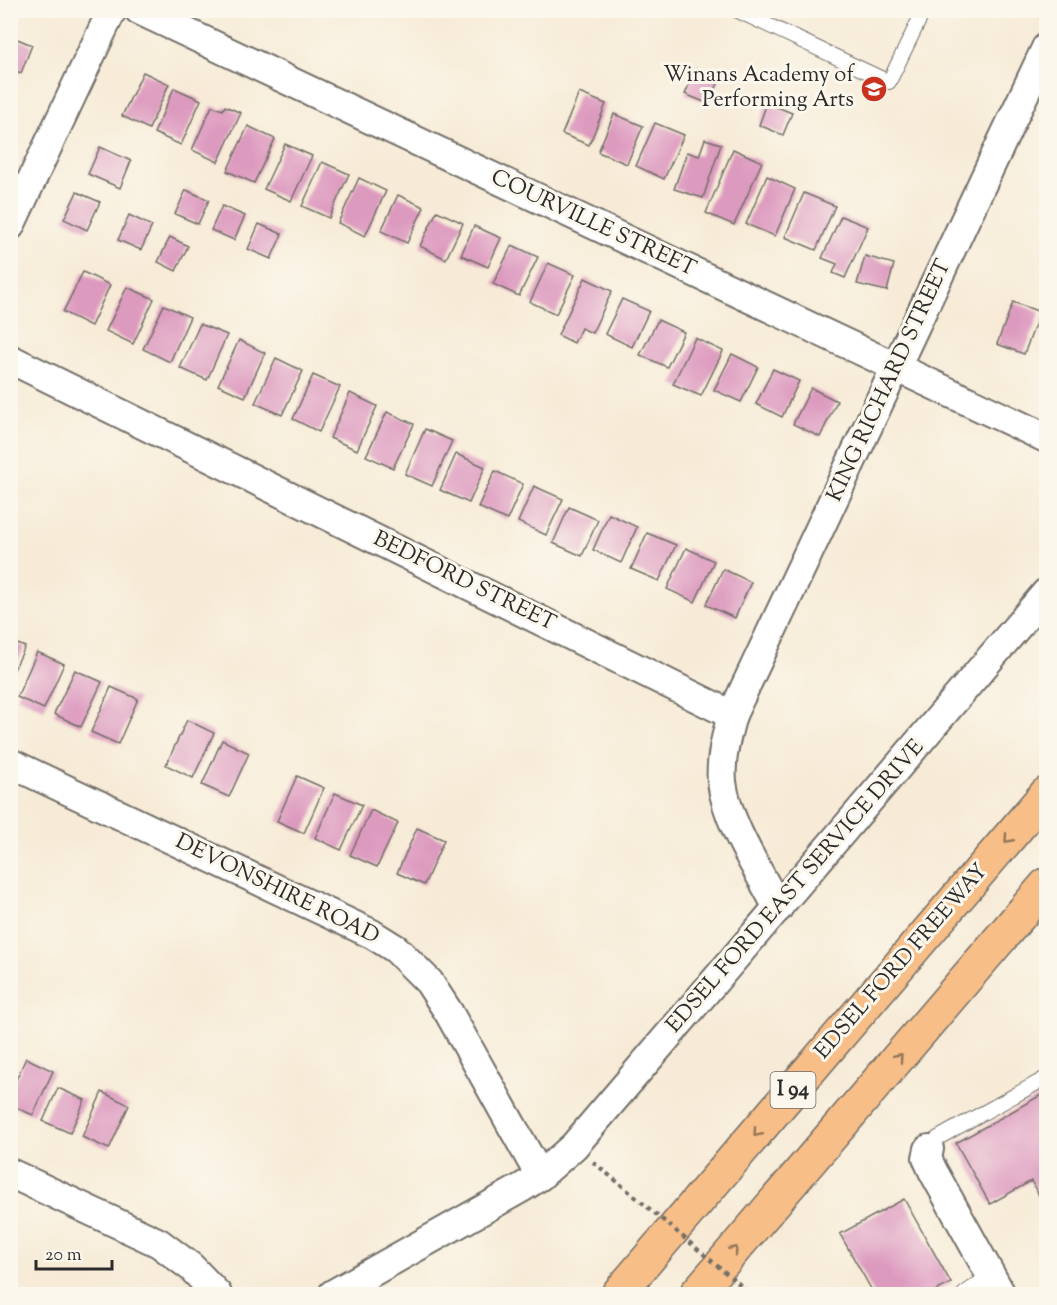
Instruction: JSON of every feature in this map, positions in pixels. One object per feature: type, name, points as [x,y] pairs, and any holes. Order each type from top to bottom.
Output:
[{"type":"highway","name":"EDSEL FORD FREEWAY","points":[[618,1294],[1047,794]]},
{"type":"highway","name":"I 94","points":[[696,1294],[1047,885]]},
{"type":"street","points":[[10,226],[112,10]]},
{"type":"street","name":"COURVILLE STREET","points":[[139,10],[1047,438]]},
{"type":"street","name":"KING RICHARD STREET","points":[[732,715],[1047,48]]},
{"type":"street","name":"BEDFORD STREET","points":[[10,359],[732,715]]},
{"type":"street","name":"EDSEL FORD EAST SERVICE DRIVE","points":[[333,1294],[523,1187],[540,1176],[574,1146],[1047,593]]},
{"type":"street","points":[[732,715],[723,747],[722,782],[730,816],[778,908]]},
{"type":"street","name":"DEVONSHIRE ROAD","points":[[10,763],[372,934],[396,949],[429,982],[449,1013],[540,1176]]},
{"type":"street","points":[[928,1149],[927,1158],[933,1171],[995,1285]]},
{"type":"street","points":[[10,1173],[159,1244],[191,1267],[217,1294]]},
{"type":"lane","points":[[736,10],[889,82],[924,10]]},
{"type":"lane","points":[[1041,10],[1047,13]]},
{"type":"lane","points":[[928,1149],[938,1138],[1047,1078]]},
{"type":"lane","points":[[964,1294],[995,1285]]},
{"type":"path","points":[[574,1146],[751,1294]]},
{"type":"building","points":[[10,36],[32,45],[21,73],[10,69]]},
{"type":"building","points":[[696,69],[720,79],[709,104],[685,94]]},
{"type":"building","points":[[143,72],[169,84],[149,129],[122,116]]},
{"type":"building","points":[[174,88],[201,100],[181,145],[154,133]]},
{"type":"building","points":[[579,93],[606,104],[589,145],[562,134]]},
{"type":"building","points":[[767,103],[792,113],[783,135],[759,125]]},
{"type":"building","points":[[212,106],[223,110],[225,106],[241,113],[218,162],[192,150]]},
{"type":"building","points":[[614,114],[643,126],[627,164],[598,152]]},
{"type":"building","points":[[655,123],[684,135],[664,179],[636,166]]},
{"type":"building","points":[[248,126],[275,139],[254,183],[227,171]]},
{"type":"building","points":[[705,139],[721,144],[703,198],[674,189],[687,152],[699,156]]},
{"type":"building","points":[[285,144],[312,156],[291,201],[264,189]]},
{"type":"building","points":[[100,147],[131,161],[120,188],[88,174]]},
{"type":"building","points":[[733,149],[762,162],[734,225],[706,213]]},
{"type":"building","points":[[322,162],[349,174],[329,218],[302,206]]},
{"type":"building","points":[[767,176],[795,189],[775,236],[746,224]]},
{"type":"building","points":[[359,178],[386,191],[365,236],[338,223]]},
{"type":"building","points":[[186,190],[209,200],[198,224],[175,214]]},
{"type":"building","points":[[77,192],[100,202],[87,230],[64,219]]},
{"type":"building","points":[[804,193],[835,206],[816,250],[785,237]]},
{"type":"building","points":[[398,195],[424,207],[407,243],[381,231]]},
{"type":"building","points":[[222,206],[245,216],[234,240],[211,230]]},
{"type":"building","points":[[437,211],[463,223],[446,259],[420,246]]},
{"type":"building","points":[[129,215],[152,226],[141,250],[118,240]]},
{"type":"building","points":[[841,216],[868,227],[845,278],[833,273],[837,264],[822,258]]},
{"type":"building","points":[[259,224],[282,234],[271,259],[248,249]]},
{"type":"building","points":[[474,226],[501,238],[488,267],[461,255]]},
{"type":"building","points":[[170,237],[188,246],[176,271],[158,262]]},
{"type":"building","points":[[512,245],[538,257],[519,296],[493,284]]},
{"type":"building","points":[[865,256],[894,264],[887,291],[857,284]]},
{"type":"building","points":[[548,263],[575,275],[556,314],[530,302]]},
{"type":"building","points":[[83,272],[110,285],[91,326],[63,312]]},
{"type":"building","points":[[585,278],[612,291],[592,333],[581,328],[574,343],[558,335]]},
{"type":"building","points":[[127,287],[154,299],[133,344],[106,331]]},
{"type":"building","points":[[622,299],[649,311],[632,347],[605,334]]},
{"type":"building","points":[[1013,302],[1040,312],[1024,354],[997,344]]},
{"type":"building","points":[[164,305],[190,317],[170,362],[143,349]]},
{"type":"building","points":[[658,320],[684,332],[667,367],[640,355]]},
{"type":"building","points":[[200,324],[227,335],[207,380],[180,368]]},
{"type":"building","points":[[695,338],[723,351],[701,396],[673,384]]},
{"type":"building","points":[[239,340],[265,353],[245,397],[218,385]]},
{"type":"building","points":[[732,354],[758,367],[741,402],[714,390]]},
{"type":"building","points":[[276,358],[303,371],[282,415],[255,403]]},
{"type":"building","points":[[773,369],[799,381],[782,417],[756,404]]},
{"type":"building","points":[[313,375],[340,387],[319,432],[293,419]]},
{"type":"building","points":[[811,388],[837,401],[820,437],[793,424]]},
{"type":"building","points":[[350,393],[377,406],[357,450],[330,438]]},
{"type":"building","points":[[387,412],[414,424],[393,468],[366,456]]},
{"type":"building","points":[[425,429],[452,441],[432,486],[405,474]]},
{"type":"building","points":[[456,454],[485,467],[469,503],[440,490]]},
{"type":"building","points":[[495,471],[523,484],[507,520],[478,507]]},
{"type":"building","points":[[534,486],[563,499],[546,535],[518,522]]},
{"type":"building","points":[[569,507],[598,520],[582,556],[553,543]]},
{"type":"building","points":[[609,514],[637,527],[621,563],[593,550]]},
{"type":"building","points":[[647,533],[676,545],[659,581],[631,569]]},
{"type":"building","points":[[686,548],[714,561],[695,602],[667,589]]},
{"type":"building","points":[[723,569],[751,582],[735,618],[706,605]]},
{"type":"building","points":[[10,641],[25,647],[10,678]]},
{"type":"building","points":[[37,652],[64,664],[44,709],[17,697]]},
{"type":"building","points":[[75,670],[102,682],[81,727],[54,714]]},
{"type":"building","points":[[111,687],[138,699],[118,744],[91,732]]},
{"type":"building","points":[[187,720],[214,733],[193,778],[166,765]]},
{"type":"building","points":[[222,740],[249,753],[229,797],[202,785]]},
{"type":"building","points":[[297,776],[324,788],[304,833],[277,821]]},
{"type":"building","points":[[335,793],[362,805],[341,850],[315,838]]},
{"type":"building","points":[[371,810],[398,823],[377,867],[350,855]]},
{"type":"building","points":[[417,828],[444,840],[424,885],[397,873]]},
{"type":"building","points":[[26,1058],[53,1071],[33,1115],[10,1105],[10,1093]]},
{"type":"building","points":[[58,1088],[85,1100],[70,1133],[43,1121]]},
{"type":"building","points":[[102,1092],[129,1105],[109,1149],[82,1137]]},
{"type":"building","points":[[1041,1095],[1046,1105],[1046,1208],[1031,1181],[990,1204],[956,1143]]},
{"type":"building","points":[[904,1199],[951,1283],[930,1294],[874,1294],[840,1234]]},
{"type":"place","name":"Winans Academy of Performing Arts","points":[[874,89]]}]
